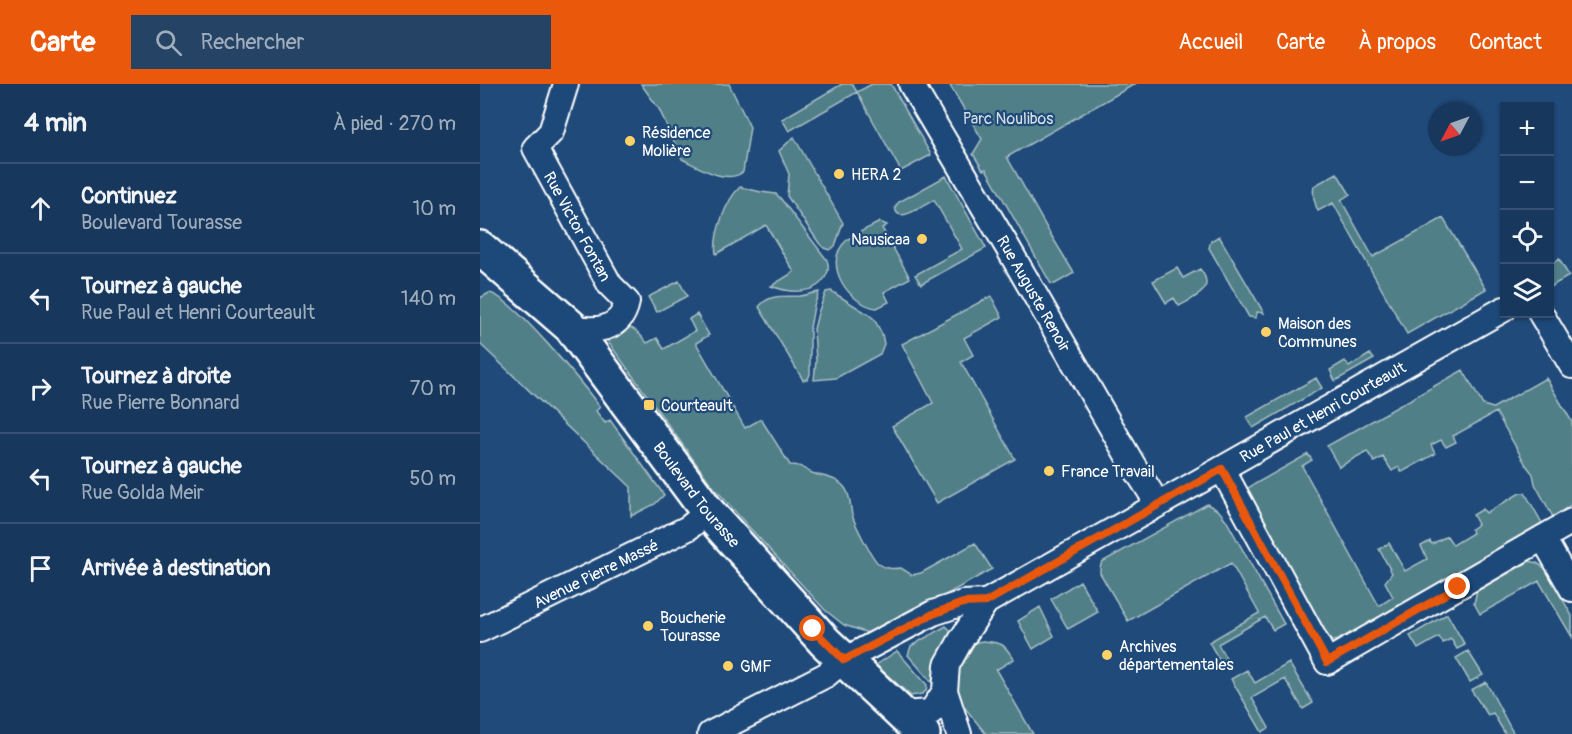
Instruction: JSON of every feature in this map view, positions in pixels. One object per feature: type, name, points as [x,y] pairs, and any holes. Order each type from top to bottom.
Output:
[{"type":"main road","name":"Boulevard Tourasse","points":[[484,259],[571,327],[708,512],[825,642],[912,724]]},
{"type":"street","name":"Rue Victor Fontan","points":[[566,84],[551,132],[535,148],[610,285],[627,302],[625,312],[617,322],[607,327],[586,330],[571,327]]},
{"type":"street","name":"Rue Auguste Renoir","points":[[911,84],[1158,504]]},
{"type":"street","name":"Rue Paul et Henri Courteault","points":[[959,734],[945,692],[947,665],[986,602],[1500,311]]},
{"type":"street","points":[[1544,318],[1572,366]]},
{"type":"street","points":[[1222,469],[1327,662],[1572,521]]},
{"type":"street","name":"Avenue Pierre Massé","points":[[480,630],[688,528],[708,512]]},
{"type":"street","points":[[1543,538],[1572,589]]},
{"type":"street","name":"Rue Paul et Henri Courteault","points":[[710,734],[825,675],[844,660],[933,614],[963,603],[986,602]]},
{"type":"street","points":[[912,724],[931,712],[945,692]]},
{"type":"green space","points":[[641,84],[729,84],[750,127],[743,172],[736,176],[721,176],[682,159],[659,109]]},
{"type":"green space","points":[[842,84],[852,84],[857,92],[789,131],[782,119]]},
{"type":"green space","points":[[872,84],[891,84],[931,155],[901,171],[857,92]]},
{"type":"green space","name":"Parc Noulibos","points":[[949,84],[1135,84],[1007,157],[1074,273],[1051,284],[986,169],[983,170],[973,154],[982,139]]},
{"type":"green space","points":[[794,137],[843,223],[835,246],[829,250],[819,243],[787,196],[789,174],[779,151]]},
{"type":"green space","points":[[1337,173],[1350,194],[1341,200],[1373,257],[1443,218],[1486,289],[1407,334],[1333,203],[1318,211],[1314,199],[1314,186]]},
{"type":"green space","points":[[946,176],[986,248],[921,284],[915,275],[962,249],[934,200],[903,215],[898,214],[895,207],[899,202]]},
{"type":"green space","points":[[740,187],[776,194],[781,199],[827,260],[827,274],[817,286],[794,291],[771,286],[794,272],[766,225],[716,254],[717,237],[722,218],[730,200]]},
{"type":"green space","points":[[880,222],[887,225],[882,228],[910,278],[884,292],[889,302],[877,308],[857,300],[848,292],[837,272],[836,261],[839,250],[846,241]]},
{"type":"green space","points":[[1219,236],[1264,313],[1257,312],[1256,318],[1249,317],[1209,248],[1211,241]]},
{"type":"green space","points":[[1559,259],[1569,276],[1554,285],[1554,264]]},
{"type":"green space","points":[[1177,268],[1183,278],[1200,269],[1206,282],[1202,292],[1179,306],[1174,298],[1166,303],[1153,281]]},
{"type":"green space","points":[[679,281],[687,296],[657,312],[648,297]]},
{"type":"green space","points":[[831,291],[874,319],[882,334],[884,344],[880,354],[836,378],[814,380],[816,361],[814,329],[826,292]]},
{"type":"green space","points":[[819,292],[810,328],[810,374],[808,379],[803,380],[759,307],[772,298]]},
{"type":"green space","points":[[489,293],[499,298],[530,324],[592,396],[600,407],[596,411],[605,423],[610,420],[664,495],[655,504],[631,516],[631,487],[480,344],[480,298]]},
{"type":"green space","points":[[991,296],[1002,317],[964,338],[973,355],[961,362],[1015,459],[937,503],[892,426],[933,403],[902,344]]},
{"type":"green space","points":[[697,314],[709,335],[696,343],[745,428],[761,419],[790,465],[800,466],[842,484],[848,494],[856,526],[879,564],[889,568],[901,568],[912,575],[921,573],[975,543],[992,569],[874,635],[844,625],[825,610],[711,484],[606,339],[628,327],[633,328],[647,343],[657,338],[664,349],[695,331],[689,319]]},
{"type":"green space","points":[[1370,354],[1374,359],[1335,381],[1330,370],[1345,361],[1349,367]]},
{"type":"green space","points":[[1463,370],[1483,405],[1493,408],[1546,378],[1572,422],[1572,504],[1553,517],[1535,484],[1533,474],[1496,412],[1453,436],[1456,442],[1446,447],[1441,440],[1431,445],[1435,454],[1402,472],[1398,467],[1392,471],[1383,457],[1374,462],[1367,451],[1339,467],[1327,446]]},
{"type":"green space","points":[[1316,378],[1322,388],[1253,428],[1247,417]]},
{"type":"green space","points":[[1308,454],[1312,460],[1302,466],[1379,606],[1393,597],[1385,582],[1392,573],[1379,549],[1389,543],[1405,571],[1427,559],[1421,546],[1430,541],[1432,544],[1447,536],[1453,545],[1473,533],[1471,529],[1478,524],[1473,515],[1483,509],[1486,513],[1520,493],[1525,493],[1542,523],[1339,640],[1326,639],[1246,489]]},
{"type":"green space","points":[[1207,504],[1219,511],[1226,520],[1284,624],[1273,630],[1265,617],[1218,644],[1228,662],[1222,665],[1209,642],[1259,613],[1231,563],[1128,621],[1100,573],[1102,562]]},
{"type":"green space","points":[[1530,561],[1545,568],[1572,616],[1572,637],[1539,581],[1480,614],[1474,603],[1477,591]]},
{"type":"green space","points":[[1080,581],[1098,612],[1068,629],[1051,599]]},
{"type":"green space","points":[[1040,607],[1054,636],[1033,649],[1018,621]]},
{"type":"green space","points":[[1447,614],[1465,645],[1457,649],[1451,639],[1443,643],[1439,637],[1418,649],[1410,636]]},
{"type":"green space","points":[[946,626],[953,633],[937,681],[933,684],[908,655],[911,646]]},
{"type":"green space","points":[[983,641],[1002,645],[1014,659],[996,670],[1033,734],[986,734],[961,703],[956,686],[957,659],[970,643]]},
{"type":"green space","points":[[897,651],[927,685],[926,691],[922,694],[911,696],[876,665]]},
{"type":"green space","points":[[1468,651],[1483,675],[1470,682],[1456,658]]},
{"type":"green space","points":[[1289,663],[1313,703],[1303,709],[1285,679],[1252,698],[1269,728],[1262,732],[1231,679],[1247,670],[1255,683]]},
{"type":"green space","points":[[1486,682],[1514,734],[1504,732],[1493,713],[1488,715],[1471,690]]},
{"type":"place","name":"Résidence Molière","points":[[630,141]]},
{"type":"place","name":"HERA 2","points":[[839,174]]},
{"type":"place","name":"Nausicaa","points":[[922,239]]},
{"type":"place","name":"Maison des Communes","points":[[1266,332]]},
{"type":"place","name":"Courteault","points":[[649,405]]},
{"type":"place","name":"France Travail","points":[[1049,471]]},
{"type":"place","name":"Boucherie Tourasse","points":[[648,626]]},
{"type":"place","name":"Archives départementales","points":[[1107,655]]},
{"type":"place","name":"GMF","points":[[728,666]]},
{"type":"route","points":[[813,629],[844,660],[933,614],[963,603],[986,602],[1222,469],[1327,662],[1458,587]]}]
